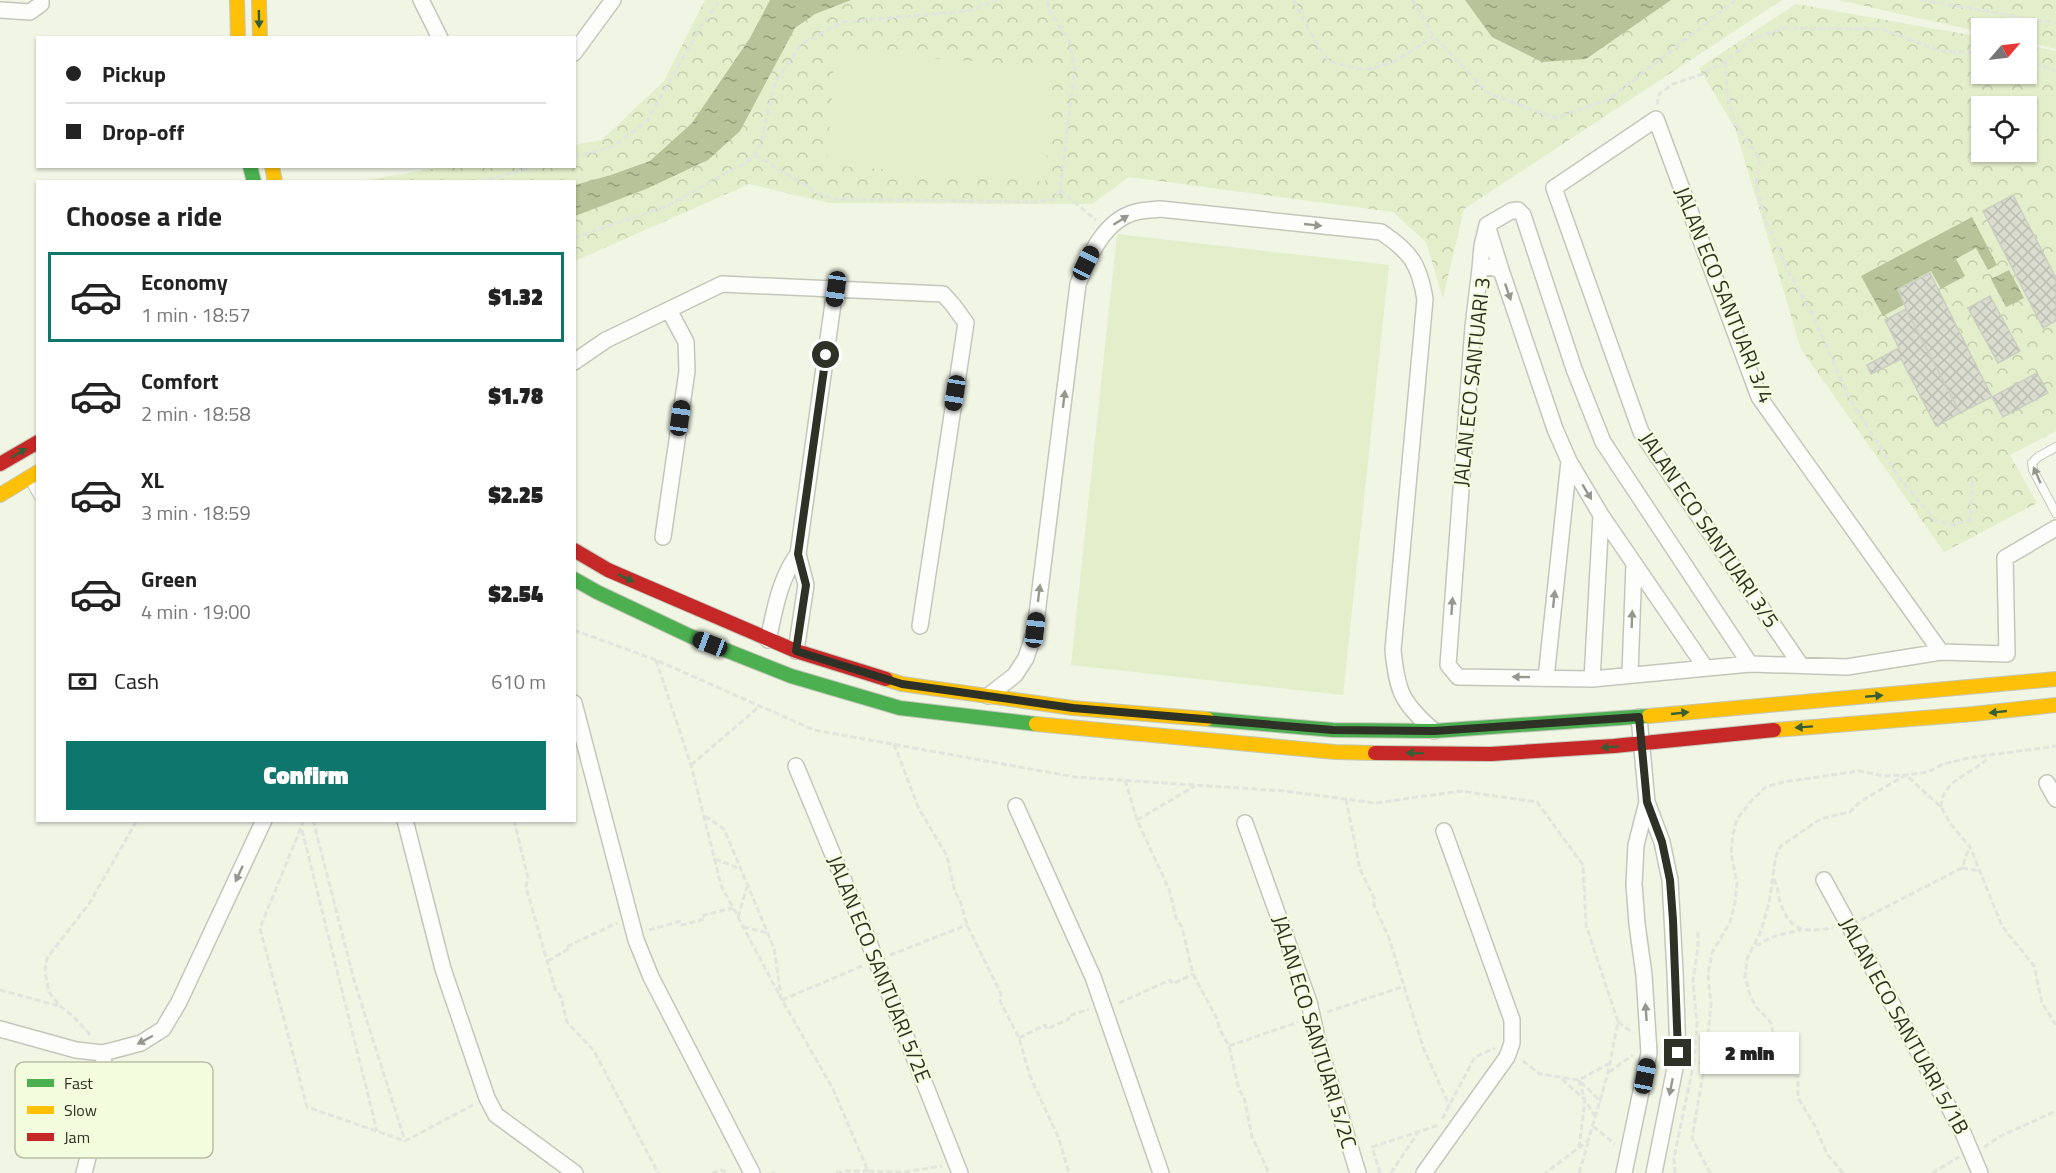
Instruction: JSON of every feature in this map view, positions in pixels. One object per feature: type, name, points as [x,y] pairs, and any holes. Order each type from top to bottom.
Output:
[{"type":"street","points":[[0,10],[30,12],[41,4],[41,0]]},
{"type":"street","points":[[237,0],[238,36]]},
{"type":"street","points":[[259,0],[260,36]]},
{"type":"street","points":[[421,0],[439,36]]},
{"type":"street","points":[[576,50],[613,0]]},
{"type":"street","name":"JALAN ECO SANTUARI 3/5","points":[[1656,119],[1554,188],[1641,432],[1800,664]]},
{"type":"street","name":"JALAN ECO SANTUARI 3/4","points":[[1656,119],[1759,397],[1941,652]]},
{"type":"street","points":[[988,696],[1015,675],[1026,658],[1035,630],[1078,284],[1096,243],[1114,224],[1134,212],[1160,209],[1381,232],[1402,246],[1422,277],[1425,299],[1393,650],[1395,674],[1402,698],[1434,731]]},
{"type":"street","points":[[1480,269],[1487,225],[1511,211],[1518,210],[1523,215],[1574,369],[1603,442],[1750,664]]},
{"type":"street","points":[[1487,225],[1501,270]]},
{"type":"street","name":"JALAN ECO SANTUARI 3","points":[[1705,667],[1601,515],[1569,462],[1555,429],[1501,270],[1490,267],[1480,269],[1473,327],[1448,665],[1458,677],[1592,679],[1750,664],[1847,667],[1941,652],[2007,654],[2005,558],[2056,528]]},
{"type":"street","points":[[576,361],[606,340],[722,284],[943,294],[966,323],[920,626]]},
{"type":"street","points":[[796,651],[806,585],[798,554],[836,289]]},
{"type":"street","points":[[663,537],[687,371],[686,342],[669,310]]},
{"type":"street","points":[[0,464],[36,442]]},
{"type":"street","points":[[1546,678],[1569,462]]},
{"type":"street","points":[[0,495],[33,475]]},
{"type":"street","points":[[1592,679],[1601,515]]},
{"type":"street","points":[[576,551],[608,570],[796,651],[902,684],[1073,708],[1321,729],[1434,731],[1639,717],[2056,679]]},
{"type":"street","points":[[768,640],[781,586],[788,568],[798,554]]},
{"type":"street","points":[[1630,674],[1634,563]]},
{"type":"street","points":[[576,580],[690,636],[720,648],[791,676],[900,708],[1073,729],[1335,752],[1491,753],[1641,744],[1748,732],[2056,705]]},
{"type":"street","points":[[576,711],[636,940],[651,977],[752,1173]]},
{"type":"street","points":[[1639,717],[1647,802],[1662,842],[1670,880],[1678,1053],[1654,1173]]},
{"type":"street","name":"JALAN ECO SANTUARI 5/2E","points":[[796,766],[959,1168]]},
{"type":"street","points":[[2047,783],[2056,800]]},
{"type":"street","points":[[1624,1173],[1649,1053],[1644,975],[1636,924],[1634,884],[1636,845],[1647,802]]},
{"type":"street","points":[[1016,806],[1093,977],[1161,1173]]},
{"type":"street","points":[[0,1029],[76,1050],[103,1053],[141,1043],[163,1029],[179,1002],[263,822]]},
{"type":"street","points":[[405,822],[442,969],[495,1115],[575,1173]]},
{"type":"street","name":"JALAN ECO SANTUARI 5/2C","points":[[1245,823],[1309,1002],[1318,1042],[1358,1173]]},
{"type":"street","points":[[1424,1173],[1507,1057],[1512,1043],[1512,1020],[1444,831]]},
{"type":"street","name":"JALAN ECO SANTUARI 5/1B","points":[[1824,880],[1963,1133],[1980,1173]]},
{"type":"street","points":[[103,1053],[104,1062]]},
{"type":"street","points":[[84,1173],[88,1158]]},
{"type":"lane","points":[[2056,447],[2032,463],[2033,470],[2053,501],[2056,513]]},
{"type":"path","points":[[576,156],[614,146],[647,121],[699,28],[720,0]]},
{"type":"path","points":[[576,237],[668,206],[752,159],[760,146],[775,83],[801,44],[843,22],[969,11],[997,0]]},
{"type":"path","points":[[755,155],[820,194],[835,199],[1036,202],[1054,199],[1060,190],[1075,68],[1069,40],[1048,9],[1048,0]]},
{"type":"path","points":[[1294,0],[1310,32],[1330,61],[1356,70],[1384,67],[1434,36]]},
{"type":"path","points":[[1412,0],[1434,36],[1488,93],[1555,118],[1609,99],[1736,0]]},
{"type":"path","points":[[1921,0],[2056,23]]},
{"type":"path","points":[[1656,119],[1659,94],[1673,84],[1700,75],[1726,61],[1752,39],[1785,28],[1882,29],[1940,51],[1971,52]]},
{"type":"path","points":[[1726,61],[1730,110],[1739,132],[1760,158],[1756,185],[1765,218],[1789,273],[1815,319],[1847,394],[1900,479],[1935,520],[1953,525],[1970,519],[1973,477]]},
{"type":"path","points":[[2037,64],[2056,71]]},
{"type":"path","points":[[486,180],[530,168]]},
{"type":"path","points":[[1060,190],[1108,230]]},
{"type":"path","points":[[576,631],[656,660],[814,730],[1075,777],[1284,791],[1376,803],[1460,791],[1538,802],[1583,865],[1586,925],[1618,1022],[1601,1102],[1579,1173]]},
{"type":"path","points":[[656,660],[691,765],[722,885],[782,1000],[833,1089],[868,1171]]},
{"type":"path","points":[[691,765],[760,706]]},
{"type":"path","points":[[894,744],[920,809],[946,855],[955,892],[960,900],[967,925],[1001,994],[1000,1001],[1019,1038],[1030,1076],[1059,1139],[1069,1173]]},
{"type":"path","points":[[1710,1173],[1692,1138],[1705,1063],[1711,1004],[1708,974],[1712,953],[1730,922],[1735,903],[1737,883],[1731,853],[1733,834],[1737,819],[1752,800],[1766,788],[1782,782],[1859,771],[1884,776],[1906,776],[1928,772],[1943,764],[1968,758],[2056,746]]},
{"type":"path","points":[[1941,807],[1941,798],[1948,787],[1990,755]]},
{"type":"path","points":[[1125,780],[1137,820],[1169,889],[1176,918],[1182,927],[1193,974],[1229,1046],[1239,1090],[1244,1097],[1252,1137],[1269,1173]]},
{"type":"path","points":[[1137,820],[1196,785]]},
{"type":"path","points":[[1346,800],[1360,869],[1375,900],[1374,905],[1389,938],[1423,1047],[1449,1105]]},
{"type":"path","points":[[704,815],[724,829],[768,933],[774,948],[782,1000]]},
{"type":"path","points":[[103,1053],[74,1017],[60,1006],[49,992],[45,972],[48,958],[89,904],[136,822]]},
{"type":"path","points":[[303,822],[261,928],[307,1107],[405,1141],[479,1102]]},
{"type":"path","points":[[314,822],[354,980],[405,1141]]},
{"type":"path","points":[[514,822],[528,878],[526,887],[555,989],[561,997],[567,1022],[594,1051],[658,1173]]},
{"type":"path","points":[[301,828],[377,1131]]},
{"type":"path","points":[[1962,868],[1970,847]]},
{"type":"path","points":[[714,858],[741,869]]},
{"type":"path","points":[[1860,921],[1962,868],[1981,871]]},
{"type":"path","points":[[1773,877],[1780,902],[1791,924],[1800,930]]},
{"type":"path","points":[[738,917],[747,885]]},
{"type":"path","points":[[782,1000],[967,925]]},
{"type":"path","points":[[743,927],[768,933]]},
{"type":"path","points":[[1756,944],[1759,945],[1774,935],[1837,927]]},
{"type":"path","points":[[1675,1173],[1674,1158],[1694,1062],[1697,1023],[1693,981],[1698,932]]},
{"type":"path","points":[[0,990],[60,1006]]},
{"type":"path","points":[[1618,1022],[1636,1034]]},
{"type":"path","points":[[1608,1073],[1636,1053]]},
{"type":"path","points":[[1694,1062],[1705,1063]]},
{"type":"path","points":[[1561,1077],[1585,1100]]},
{"type":"path","points":[[1596,1118],[1585,1100],[1579,1080],[1601,1102]]},
{"type":"path","points":[[1579,1148],[1585,1100]]},
{"type":"path","points":[[1932,1173],[1967,1152],[1988,1145],[2001,1136],[2056,1110]]},
{"type":"path","points":[[1380,1173],[1372,1147],[1418,1132],[1391,1173]]},
{"type":"path","points":[[1545,1173],[1588,1141]]},
{"type":"path","points":[[836,1173],[959,1168]]},
{"type":"path","points":[[712,1173],[721,1170],[728,1173]]},
{"type":"green space","points":[[705,0],[1782,0],[1464,209],[1443,298],[1426,242],[1393,212],[1129,177],[1092,204],[829,203],[749,184],[576,261],[576,180],[366,180],[438,168],[576,168],[576,145],[602,140],[664,81]]},
{"type":"green space","points":[[1838,0],[2056,0],[2056,49],[2037,44],[2037,18],[1971,18],[1971,30]]},
{"type":"green space","points":[[1796,4],[1971,35],[1971,84],[2037,84],[2037,47],[2056,51],[2056,431],[2010,455],[2037,503],[1944,552],[1801,349],[1735,128],[1699,68]]},
{"type":"green space","points":[[835,51],[1053,67],[1045,182],[827,165]]},
{"type":"green space","points":[[1117,234],[1389,265],[1343,695],[1071,665]]},
{"type":"water","points":[[770,0],[851,0],[815,14],[795,28],[740,131],[708,160],[646,189],[576,216],[576,185],[650,161],[692,123],[750,38]]},
{"type":"water","points":[[1465,0],[1671,0],[1586,59],[1542,62],[1492,37]]},
{"type":"water","points":[[1972,217],[1997,265],[1988,270],[1976,248],[1956,259],[1965,276],[1941,289],[1931,271],[1897,289],[1905,304],[1883,316],[1861,276]]},
{"type":"water","points":[[2009,270],[2024,298],[2006,307],[1991,279]]},
{"type":"building","points":[[2013,195],[2056,278],[2056,321],[2043,328],[1983,211]]},
{"type":"building","points":[[1930,273],[1992,397],[1960,413],[1898,289]]},
{"type":"building","points":[[1990,296],[2020,351],[1998,363],[1968,308]]},
{"type":"building","points":[[1906,309],[1960,413],[1936,426],[1901,359],[1871,374],[1867,365],[1899,348],[1885,320]]},
{"type":"building","points":[[2037,373],[2048,393],[2003,417],[1992,397]]},
{"type":"traffic: fast","points":[[250,168],[254,180]]},
{"type":"traffic: fast","points":[[576,580],[690,636],[791,676],[900,708],[1036,724]]},
{"type":"traffic: fast","points":[[1207,719],[1333,730],[1434,731],[1649,716]]},
{"type":"traffic: slow","points":[[237,0],[238,36]]},
{"type":"traffic: slow","points":[[259,0],[260,36]]},
{"type":"traffic: slow","points":[[272,168],[275,180]]},
{"type":"traffic: slow","points":[[0,495],[36,473]]},
{"type":"traffic: slow","points":[[886,679],[902,684],[1073,708],[1207,719]]},
{"type":"traffic: slow","points":[[1649,716],[2056,679]]},
{"type":"traffic: slow","points":[[1774,730],[2056,705]]},
{"type":"traffic: slow","points":[[1036,724],[1335,752],[1375,753]]},
{"type":"traffic: jam","points":[[0,464],[36,443]]},
{"type":"traffic: jam","points":[[576,551],[608,570],[796,651],[886,679]]},
{"type":"traffic: jam","points":[[1375,753],[1491,754],[1614,746],[1774,730]]},
{"type":"route","points":[[826,355],[798,554],[806,585],[796,651],[902,684],[1073,708],[1333,730],[1434,731],[1639,717],[1647,802],[1662,842],[1670,880],[1678,1053]]}]
